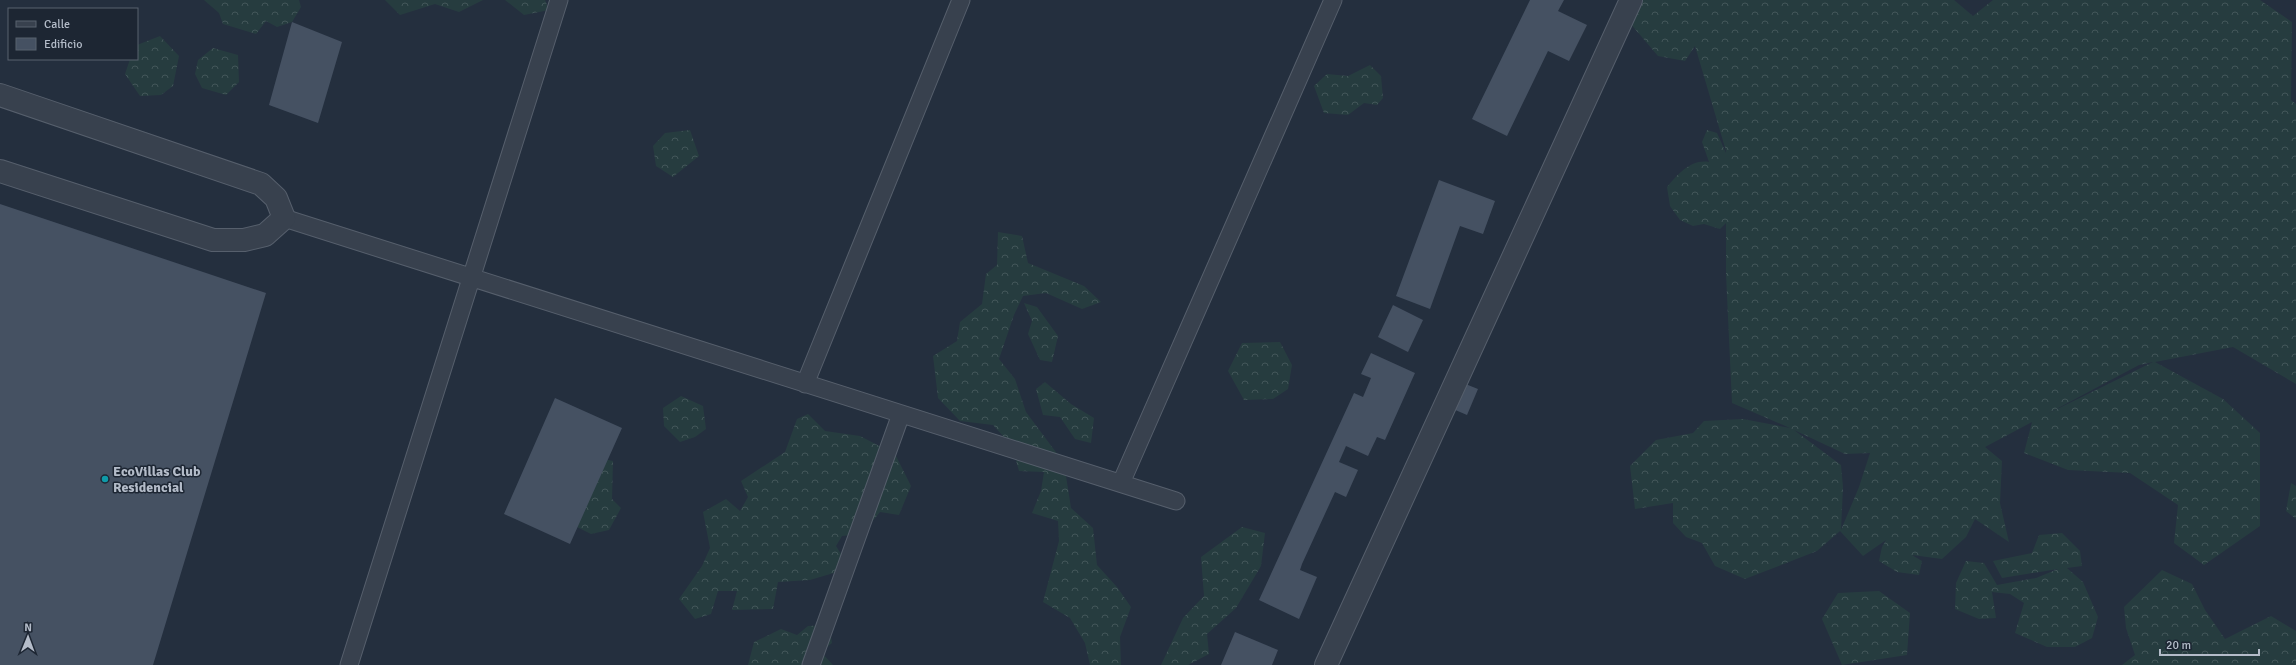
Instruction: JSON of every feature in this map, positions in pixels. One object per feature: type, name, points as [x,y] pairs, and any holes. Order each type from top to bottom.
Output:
[{"type":"street","points":[[1326,665],[1631,0]]},
{"type":"street","points":[[0,95],[262,184],[276,198],[284,218],[265,235],[244,240],[212,240],[0,171]]},
{"type":"lane","points":[[349,665],[559,0]]},
{"type":"lane","points":[[805,384],[962,0]]},
{"type":"lane","points":[[1120,483],[1333,0]]},
{"type":"lane","points":[[284,218],[472,276],[805,384],[1176,501]]},
{"type":"lane","points":[[811,665],[901,414]]},
{"type":"green space","points":[[204,0],[299,0],[301,7],[292,22],[277,27],[266,21],[256,34],[223,24],[219,13]]},
{"type":"green space","points":[[385,0],[483,0],[459,12],[435,4],[400,15]]},
{"type":"green space","points":[[505,0],[545,0],[549,10],[524,15]]},
{"type":"green space","points":[[1641,0],[1954,0],[1973,16],[1993,0],[2260,0],[2292,22],[2291,100],[2296,104],[2296,384],[2233,347],[2155,362],[2223,399],[2260,433],[2260,526],[2204,565],[2174,543],[2178,505],[2130,473],[2068,470],[2024,453],[2032,422],[1985,447],[2002,461],[2000,503],[2009,542],[1975,519],[1966,537],[1942,559],[1912,555],[1922,561],[1919,575],[1897,572],[1879,561],[1882,547],[1886,540],[1863,556],[1840,531],[1817,551],[1745,579],[1715,566],[1702,543],[1686,537],[1673,523],[1673,503],[1635,509],[1630,466],[1656,440],[1693,433],[1704,421],[1743,419],[1790,428],[1732,403],[1726,274],[1726,223],[1720,229],[1704,224],[1693,226],[1680,220],[1670,206],[1667,187],[1671,182],[1685,168],[1696,163],[1709,162],[1702,142],[1707,130],[1717,133],[1726,153],[1695,46],[1685,61],[1658,56],[1629,22]],"holes":[[[2153,362],[2047,414],[2139,365]],[[1794,430],[1845,454],[1870,453],[1859,487],[1841,530],[1843,487],[1841,465]]]},
{"type":"green space","points":[[160,36],[179,56],[173,86],[161,95],[140,96],[125,74],[130,60],[138,60],[138,45]]},
{"type":"green space","points":[[213,48],[238,55],[239,82],[226,95],[202,88],[195,74],[198,60]]},
{"type":"green space","points":[[1370,65],[1381,76],[1383,98],[1377,105],[1364,103],[1348,115],[1324,113],[1314,86],[1327,74],[1348,76]]},
{"type":"green space","points":[[690,130],[699,156],[673,177],[656,166],[653,146],[665,133]]},
{"type":"green space","points":[[998,232],[1022,236],[1028,263],[1084,286],[1101,302],[1082,309],[1046,293],[1023,296],[1014,315],[999,359],[1015,379],[1026,412],[1064,463],[1071,508],[1093,528],[1097,565],[1117,587],[1131,607],[1120,637],[1121,665],[1090,665],[1085,643],[1070,618],[1043,602],[1059,541],[1058,521],[1032,513],[1041,491],[1044,472],[1019,471],[1012,446],[993,425],[960,421],[938,398],[933,356],[957,341],[960,322],[982,304],[986,274],[997,265]]},
{"type":"green space","points":[[1024,303],[1037,307],[1058,336],[1052,362],[1040,360],[1028,334],[1032,321]]},
{"type":"green space","points":[[1280,342],[1292,365],[1288,389],[1273,399],[1244,400],[1228,371],[1242,343]]},
{"type":"green space","points":[[1045,382],[1071,404],[1094,418],[1091,443],[1075,439],[1060,417],[1043,415],[1036,389]]},
{"type":"green space","points":[[681,396],[703,406],[706,429],[695,437],[680,442],[664,426],[663,408]]},
{"type":"green space","points":[[808,414],[825,431],[860,436],[895,454],[911,486],[899,515],[880,512],[862,534],[842,536],[836,546],[843,557],[837,572],[810,580],[778,582],[773,609],[732,610],[737,591],[718,591],[711,614],[695,619],[679,599],[702,566],[710,548],[703,512],[726,499],[740,511],[748,497],[741,481],[785,452],[797,419]]},
{"type":"green space","points":[[604,459],[613,461],[612,499],[621,508],[609,530],[591,534],[573,525]]},
{"type":"green space","points":[[2291,483],[2296,486],[2296,519],[2286,511]]},
{"type":"green space","points":[[1242,527],[1265,533],[1261,566],[1236,608],[1207,634],[1209,654],[1188,665],[1161,665],[1183,618],[1204,596],[1201,557]]},
{"type":"green space","points":[[2062,533],[2080,551],[2082,566],[2067,568],[2083,582],[2098,617],[2092,638],[2075,647],[2047,647],[2015,633],[2024,603],[2010,594],[1992,592],[1996,618],[1979,619],[1955,609],[1956,583],[1966,561],[1984,563],[1997,585],[2036,578],[2058,569],[2002,578],[1993,561],[2032,553],[2039,535]]},
{"type":"green space","points":[[2162,570],[2192,584],[2205,610],[2225,639],[2271,616],[2296,631],[2296,665],[2122,665],[2135,655],[2126,628],[2124,607]]},
{"type":"green space","points":[[1879,591],[1910,613],[1907,655],[1842,665],[1822,619],[1838,593]]},
{"type":"green space","points":[[829,625],[832,643],[821,652],[833,665],[748,665],[754,642],[781,629],[797,635],[808,626]]},
{"type":"building","points":[[1530,0],[1564,0],[1558,11],[1587,25],[1569,61],[1548,51],[1507,136],[1472,119]]},
{"type":"building","points":[[292,22],[342,42],[318,123],[269,105]]},
{"type":"building","points":[[1439,180],[1495,201],[1483,234],[1460,226],[1430,309],[1396,296]]},
{"type":"building","name":"EcoVillas Club Residencial","points":[[0,204],[266,293],[153,665],[0,665]]},
{"type":"building","points":[[1393,305],[1423,320],[1408,352],[1378,337]]},
{"type":"building","points":[[1371,353],[1415,373],[1385,440],[1377,437],[1368,456],[1346,446],[1339,462],[1358,470],[1346,497],[1335,492],[1302,564],[1300,570],[1317,577],[1299,619],[1259,600],[1354,393],[1363,397],[1371,378],[1361,374]]},
{"type":"building","points":[[1463,383],[1478,389],[1467,415],[1453,409]]},
{"type":"building","points":[[555,398],[622,428],[570,544],[504,514]]},
{"type":"building","points":[[1235,632],[1278,650],[1272,665],[1221,665]]},
{"type":"place","name":"EcoVillas Club Residencial","points":[[105,479]]}]
